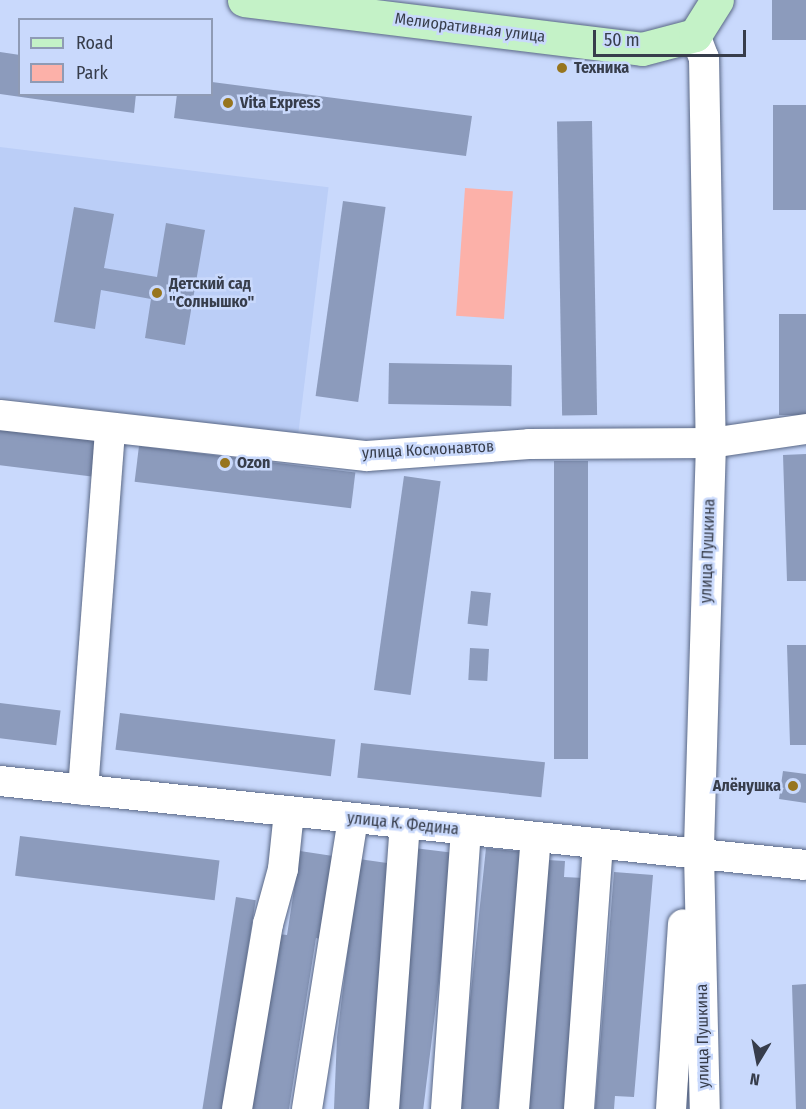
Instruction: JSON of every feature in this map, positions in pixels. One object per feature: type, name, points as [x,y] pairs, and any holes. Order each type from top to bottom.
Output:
[{"type":"main road","name":"Мелиоративная улица","points":[[244,0],[332,5],[642,49],[695,35]]},
{"type":"main road","points":[[695,35],[717,0]]},
{"type":"street","name":"улица Пушкина","points":[[695,35],[704,58],[711,443],[699,854],[705,1109]]},
{"type":"street","name":"улица Космонавтов","points":[[0,415],[367,456],[529,444],[711,443],[806,429]]},
{"type":"street","points":[[83,790],[110,429]]},
{"type":"street","name":"улица К. Федина","points":[[0,781],[598,845],[806,864]]},
{"type":"street","points":[[237,1109],[268,924],[283,869],[289,812]]},
{"type":"street","points":[[307,1109],[353,819]]},
{"type":"street","points":[[384,1109],[405,824]]},
{"type":"street","points":[[446,1109],[466,831]]},
{"type":"street","points":[[514,1109],[536,838]]},
{"type":"street","points":[[579,1109],[598,845]]},
{"type":"street","points":[[671,1109],[682,924],[699,854]]},
{"type":"shaded area","name":"Детский сад \"Солнышко\"","points":[[0,147],[329,187],[298,434],[0,398]]},
{"type":"green space","points":[[465,188],[513,191],[504,319],[456,316]]},
{"type":"building","points":[[772,0],[806,0],[806,40],[772,40]]},
{"type":"building","points":[[0,52],[18,55],[18,96],[136,96],[134,113],[0,94]]},
{"type":"building","points":[[213,82],[472,116],[466,156],[174,118],[177,96],[213,96]]},
{"type":"building","points":[[773,105],[806,105],[806,210],[773,210]]},
{"type":"building","points":[[592,121],[597,415],[562,416],[557,122]]},
{"type":"building","points":[[343,201],[386,207],[358,402],[316,396]]},
{"type":"building","points":[[74,207],[114,214],[104,268],[157,277],[166,223],[205,230],[185,345],[145,338],[151,299],[101,290],[95,329],[54,322]]},
{"type":"building","points":[[779,314],[806,314],[806,415],[779,415]]},
{"type":"building","points":[[389,363],[512,365],[511,406],[388,404]]},
{"type":"building","points":[[0,429],[100,441],[96,477],[0,465]]},
{"type":"building","points":[[139,446],[355,473],[351,508],[135,482]]},
{"type":"building","points":[[806,454],[806,581],[787,581],[783,455]]},
{"type":"building","points":[[554,461],[588,461],[588,759],[554,759]]},
{"type":"building","points":[[404,476],[441,481],[411,695],[374,690]]},
{"type":"building","points":[[471,591],[491,593],[487,626],[468,624]]},
{"type":"building","points":[[787,645],[806,645],[806,745],[790,745]]},
{"type":"building","points":[[470,648],[489,649],[487,681],[468,680]]},
{"type":"building","points":[[0,703],[61,710],[56,745],[0,738]]},
{"type":"building","points":[[120,713],[335,739],[331,776],[115,750]]},
{"type":"building","points":[[361,743],[545,762],[541,797],[357,778]]},
{"type":"building","name":"Алёнушка","points":[[783,771],[806,774],[806,803],[779,799]]},
{"type":"building","points":[[20,836],[220,860],[215,900],[15,876]]},
{"type":"building","points":[[414,848],[455,853],[423,1109],[382,1108]]},
{"type":"building","points":[[486,848],[525,852],[498,1109],[459,1109]]},
{"type":"building","points":[[300,851],[333,856],[325,940],[316,938],[289,1109],[250,1109],[278,934],[287,935]]},
{"type":"building","points":[[359,859],[394,864],[373,1109],[334,1109],[337,1037]]},
{"type":"building","points":[[547,860],[565,861],[564,877],[584,878],[566,1109],[528,1109]]},
{"type":"building","points":[[614,872],[653,875],[634,1097],[615,1096],[614,1109],[595,1109]]},
{"type":"building","points":[[236,897],[256,900],[223,1109],[202,1109]]},
{"type":"building","points":[[806,984],[806,1109],[796,1109],[792,985]]},
{"type":"place","name":"Техника","points":[[562,68]]},
{"type":"place","name":"Vita Express","points":[[228,103]]},
{"type":"place","name":"Детский сад \"Солнышко\"","points":[[157,293]]},
{"type":"place","name":"Ozon","points":[[225,463]]},
{"type":"place","name":"Алёнушка","points":[[793,786]]}]
